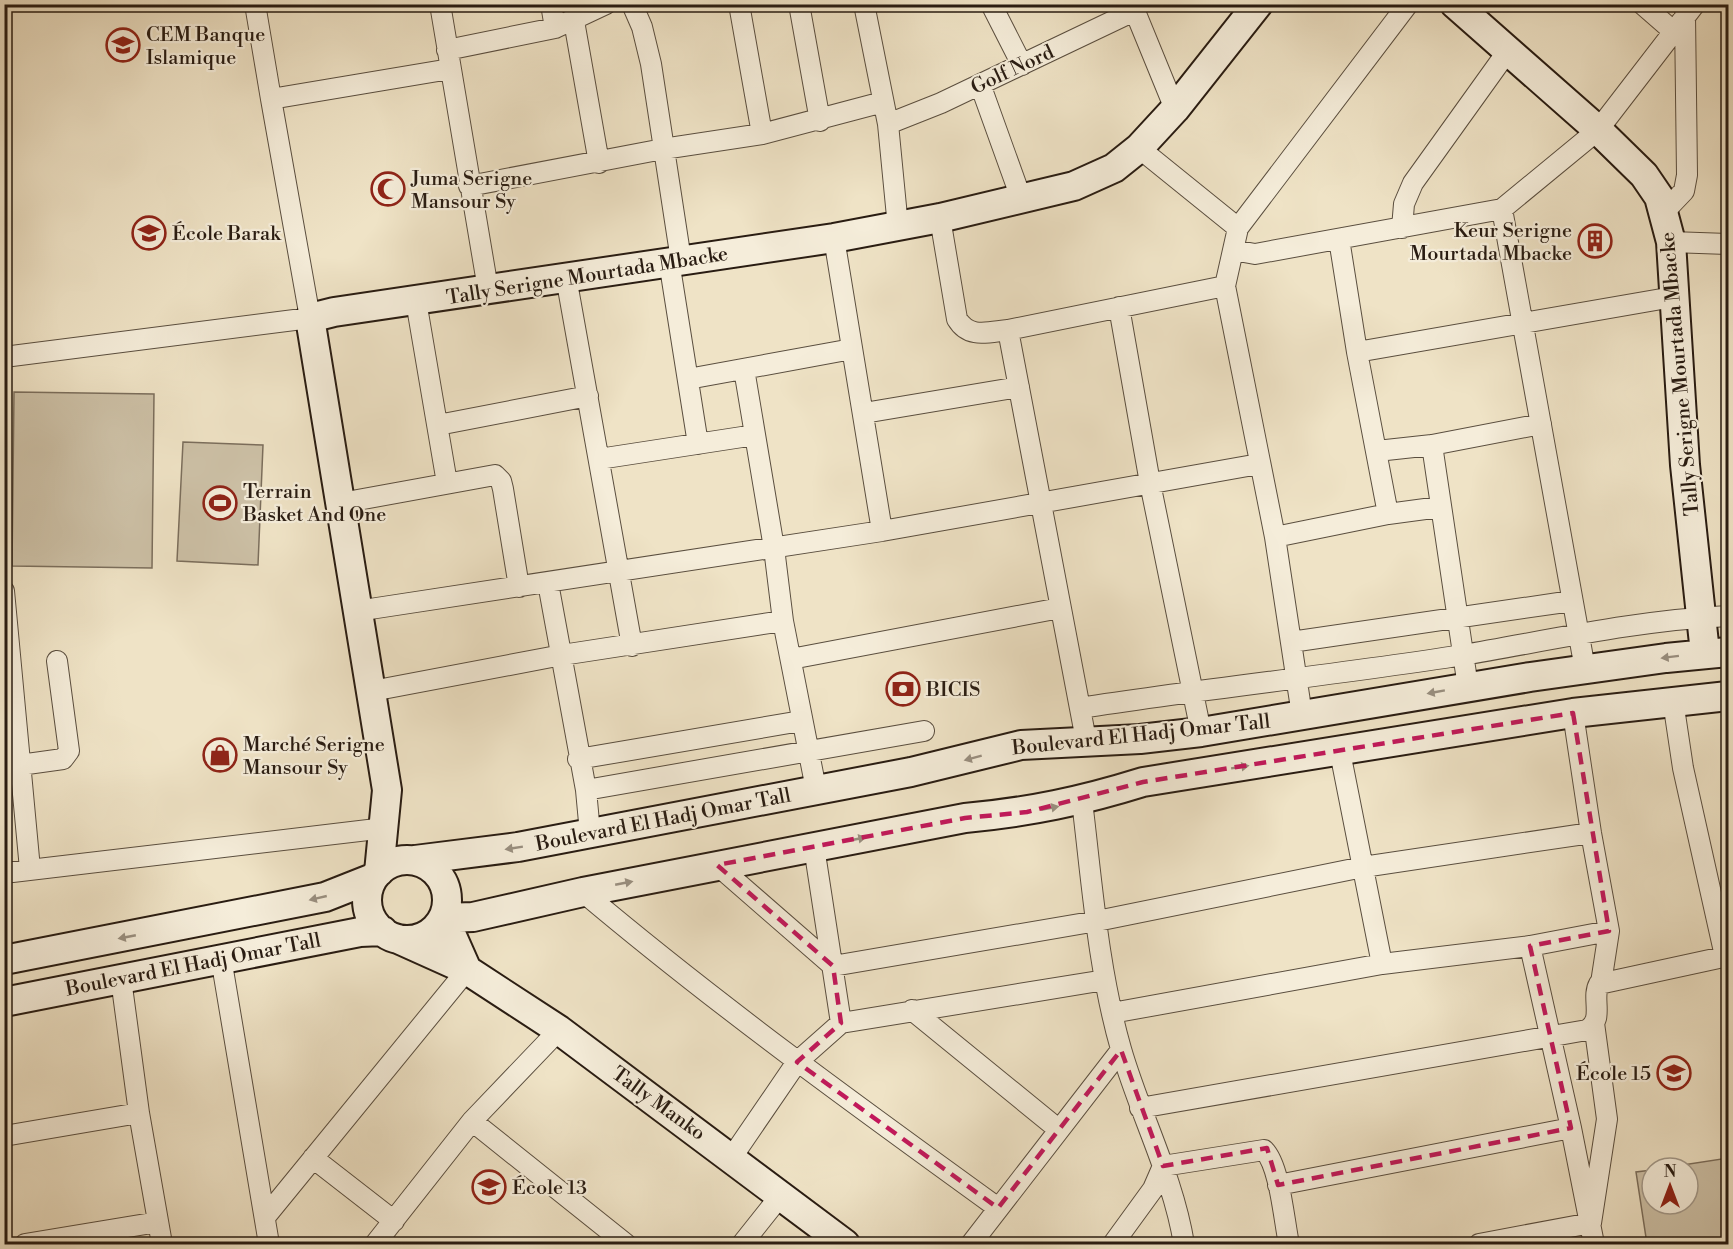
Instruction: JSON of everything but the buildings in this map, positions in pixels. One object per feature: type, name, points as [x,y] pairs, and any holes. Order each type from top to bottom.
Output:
[{"type":"main road","name":"Tally Serigne Mourtada Mbacke","points":[[1455,4],[1598,130],[1644,175],[1659,197],[1671,242],[1685,465],[1715,617],[1717,653]]},
{"type":"main road","name":"Tally Serigne Mourtada Mbacke","points":[[310,318],[334,312],[416,302],[898,227],[1094,178],[1139,148],[1175,109],[1255,6]]},
{"type":"main road","points":[[310,318],[387,790],[385,828],[376,875],[369,887],[368,907],[374,924],[390,935],[409,940],[429,934],[444,918],[448,900],[444,882],[432,868],[411,860],[392,863],[376,875]]},
{"type":"main road","name":"Boulevard El Hadj Omar Tall","points":[[411,860],[518,847],[911,772],[1021,745],[1140,739],[1201,732],[1585,669],[1717,653]]},
{"type":"main road","points":[[444,918],[473,917],[717,865],[965,818],[1027,812],[1082,801],[1143,782],[1574,713],[1728,696]]},
{"type":"main road","points":[[387,790],[401,824],[411,860]]},
{"type":"main road","name":"Boulevard El Hadj Omar Tall","points":[[4,960],[325,897],[376,875]]},
{"type":"main road","points":[[444,918],[467,969]]},
{"type":"main road","name":"Boulevard El Hadj Omar Tall","points":[[4,1002],[360,932],[390,935]]},
{"type":"main road","name":"Tally Manko","points":[[390,935],[467,969],[559,1030],[732,1157],[845,1245]]},
{"type":"street","points":[[4,357],[310,318],[255,4]]},
{"type":"street","points":[[440,4],[488,290]]},
{"type":"street","points":[[552,4],[565,25],[599,162]]},
{"type":"street","points":[[447,50],[565,25],[606,4]]},
{"type":"street","points":[[632,4],[642,27],[651,64],[663,149],[688,379],[698,444]]},
{"type":"street","points":[[739,4],[762,134]]},
{"type":"street","points":[[799,4],[820,121]]},
{"type":"street","points":[[864,4],[888,124],[898,227]]},
{"type":"street","points":[[991,4],[1022,65]]},
{"type":"street","points":[[1302,715],[1275,537],[1225,286],[1238,228],[1408,4]]},
{"type":"street","points":[[1642,4],[1684,17]]},
{"type":"street","points":[[1133,8],[1175,109]]},
{"type":"street","name":"Golf Nord","points":[[888,124],[941,103],[1022,65],[1133,8]]},
{"type":"street","points":[[1233,250],[1255,254],[1502,209],[1598,130],[1684,17]]},
{"type":"street","points":[[1664,212],[1684,191],[1687,175],[1684,17]]},
{"type":"street","points":[[1402,228],[1404,204],[1413,183],[1507,52]]},
{"type":"street","points":[[271,99],[450,69]]},
{"type":"street","points":[[980,84],[1021,198]]},
{"type":"street","points":[[469,186],[663,149],[762,134],[820,121],[883,102]]},
{"type":"street","points":[[1139,148],[1238,228]]},
{"type":"street","points":[[1502,209],[1585,669]]},
{"type":"street","points":[[940,218],[957,319],[962,327],[975,333],[1008,330],[1225,286]]},
{"type":"street","points":[[834,238],[882,531]]},
{"type":"street","points":[[1339,239],[1357,352],[1388,514]]},
{"type":"street","points":[[1671,242],[1728,244]]},
{"type":"street","points":[[566,277],[632,646]]},
{"type":"street","points":[[1357,352],[1673,297]]},
{"type":"street","points":[[416,302],[447,483]]},
{"type":"street","points":[[1119,306],[1150,483],[1201,732]]},
{"type":"street","points":[[1008,330],[1086,740]]},
{"type":"street","points":[[688,379],[852,349]]},
{"type":"street","points":[[744,369],[774,548],[783,621],[816,789]]},
{"type":"street","points":[[864,413],[1019,387]]},
{"type":"street","points":[[438,424],[588,396]]},
{"type":"street","points":[[1377,451],[1432,445],[1541,424]]},
{"type":"street","points":[[599,459],[755,435]]},
{"type":"street","points":[[1432,445],[1468,687]]},
{"type":"street","points":[[357,611],[882,531],[1259,464]]},
{"type":"street","points":[[341,503],[495,475],[501,481],[519,587]]},
{"type":"street","points":[[1275,537],[1388,514],[1440,507]]},
{"type":"street","points":[[548,583],[578,759],[586,790],[590,833]]},
{"type":"street","points":[[4,591],[30,869]]},
{"type":"street","points":[[1291,642],[1572,601]]},
{"type":"street","points":[[791,659],[1060,608]]},
{"type":"street","points":[[1080,708],[1193,690],[1297,679],[1463,655],[1579,634],[1715,617]]},
{"type":"street","points":[[372,691],[562,655],[783,621]]},
{"type":"street","points":[[20,765],[63,759],[69,751],[57,661]]},
{"type":"street","points":[[1601,983],[1726,956],[1683,768],[1673,701]]},
{"type":"street","points":[[1574,713],[1591,833],[1609,931],[1601,983],[1596,990],[1594,1023],[1607,1119],[1591,1223]]},
{"type":"street","points":[[578,759],[801,721]]},
{"type":"street","points":[[586,790],[924,731]]},
{"type":"street","points":[[1340,752],[1382,964]]},
{"type":"street","points":[[1082,801],[1105,980],[1112,1013],[1121,1050],[1140,1108],[1178,1209],[1185,1245]]},
{"type":"street","points":[[4,873],[385,828]]},
{"type":"street","points":[[833,966],[1097,921],[1363,867],[1591,833]]},
{"type":"street","points":[[814,847],[841,1023]]},
{"type":"street","points":[[717,865],[833,966]]},
{"type":"street","points":[[583,892],[653,951],[797,1062],[998,1208]]},
{"type":"street","points":[[1112,1013],[1382,964],[1530,946],[1609,931]]},
{"type":"street","points":[[1530,946],[1571,1128],[1594,1245]]},
{"type":"street","points":[[221,958],[266,1216],[269,1245]]},
{"type":"street","points":[[266,1216],[467,969]]},
{"type":"street","points":[[121,979],[139,1113],[162,1245]]},
{"type":"street","points":[[732,1157],[797,1062],[841,1023],[1105,980]]},
{"type":"street","points":[[912,1010],[1058,1129]]},
{"type":"street","points":[[1140,1108],[1587,1030],[1594,1023]]},
{"type":"street","points":[[375,1245],[472,1121],[559,1030]]},
{"type":"street","points":[[971,1245],[1058,1129],[1075,1113],[1121,1050]]},
{"type":"street","points":[[4,1136],[139,1113]]},
{"type":"street","points":[[472,1121],[626,1245]]},
{"type":"street","points":[[1278,1185],[1571,1128]]},
{"type":"street","points":[[1163,1166],[1264,1150],[1269,1155],[1278,1185],[1289,1245]]},
{"type":"street","points":[[314,1158],[394,1221]]},
{"type":"street","points":[[1113,1245],[1153,1188],[1163,1166]]},
{"type":"street","points":[[742,1245],[781,1195]]},
{"type":"street","points":[[25,1245],[158,1222]]},
{"type":"street","points":[[1479,1245],[1591,1223]]},
{"type":"highlighted area","points":[[1573,713],[1609,931],[1530,946],[1571,1128],[1278,1185],[1267,1148],[1163,1166],[1121,1050],[998,1208],[797,1062],[841,1023],[833,966],[717,865],[965,818],[1027,812],[1143,782]]},
{"type":"shaded area","points":[[14,392],[154,394],[152,568],[12,566]]},
{"type":"shaded area","name":"Terrain Basket And One","points":[[183,442],[263,445],[258,565],[177,561]]},
{"type":"shaded area","points":[[1728,1158],[1728,1244],[1647,1244],[1643,1216],[1700,1216],[1700,1162]]},
{"type":"shaded area","points":[[1636,1172],[1640,1172],[1640,1198]]},
{"type":"place","name":"CEM Banque Islamique","points":[[123,45]]},
{"type":"place","name":"Juma Serigne Mansour Sy","points":[[388,189]]},
{"type":"place","name":"École Barak","points":[[149,233]]},
{"type":"place","name":"Keur Serigne Mourtada Mbacke","points":[[1595,241]]},
{"type":"place","name":"Terrain Basket And One","points":[[220,503]]},
{"type":"place","name":"BICIS","points":[[903,689]]},
{"type":"place","name":"Marché Serigne Mansour Sy","points":[[220,755]]},
{"type":"place","name":"École 15","points":[[1674,1073]]},
{"type":"place","name":"École 13","points":[[489,1187]]}]
